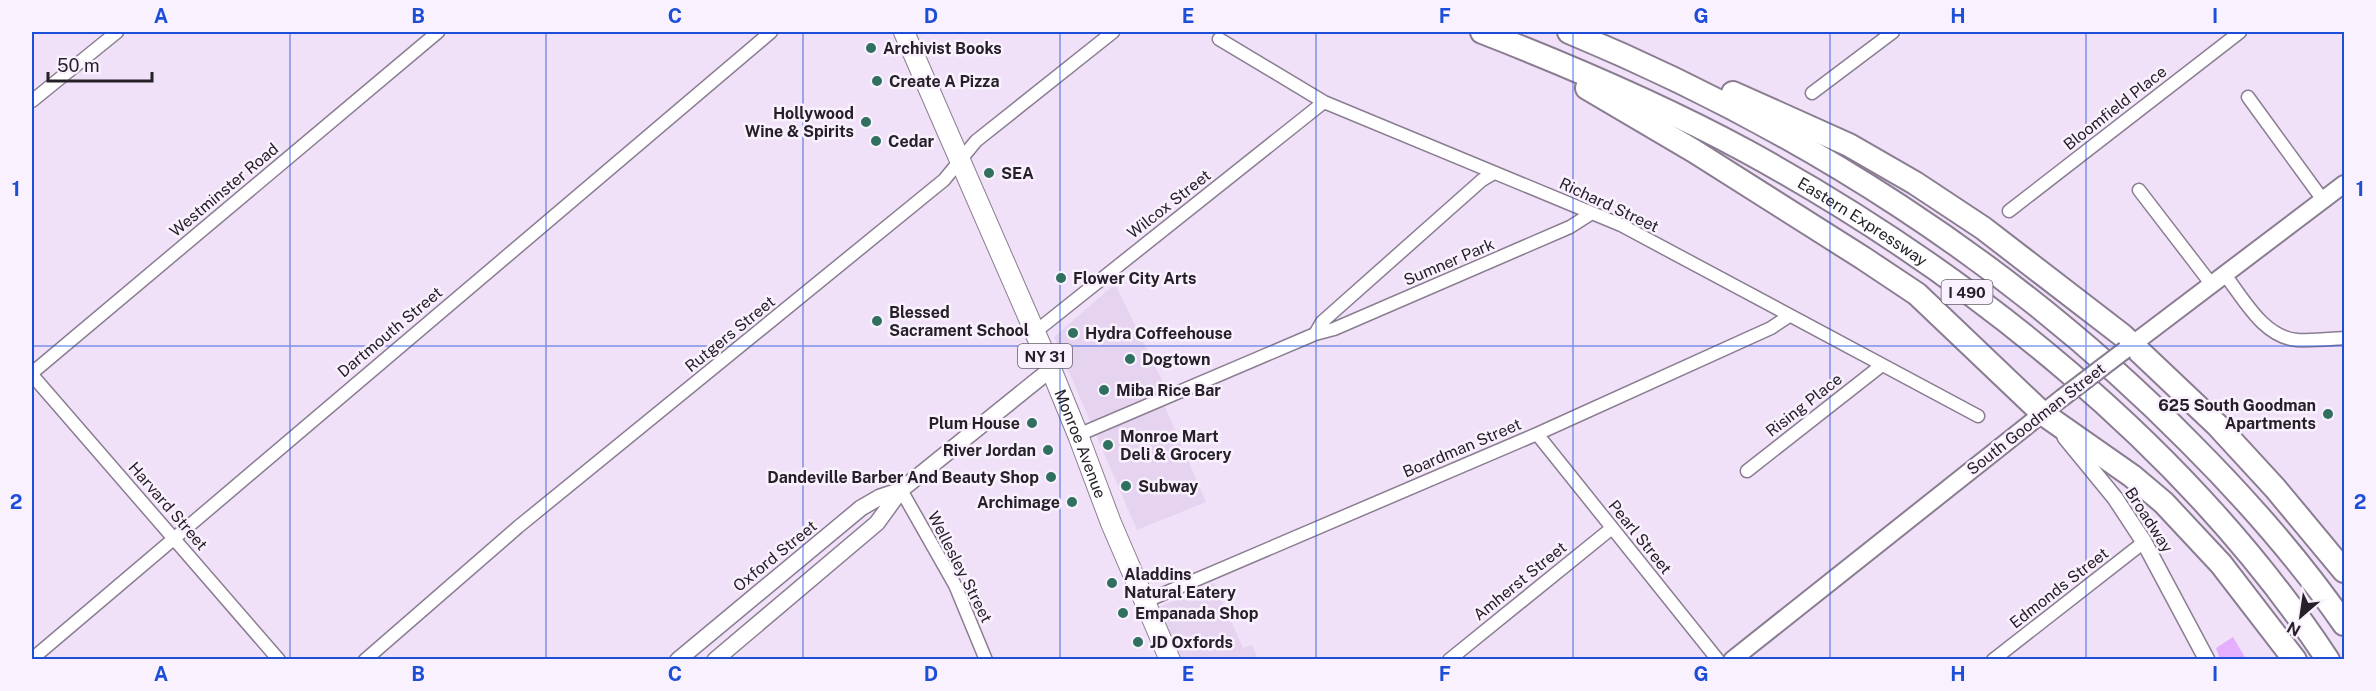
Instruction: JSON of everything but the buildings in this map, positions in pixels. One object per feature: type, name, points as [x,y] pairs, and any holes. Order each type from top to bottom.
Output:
[{"type":"highway","name":"Eastern Expressway","points":[[1482,32],[1654,105],[1752,154],[1853,213],[1979,300],[2076,379],[2187,485],[2265,573],[2328,660]]},
{"type":"highway","name":"Eastern Expressway","points":[[1569,32],[1699,90],[1796,142],[1926,222],[2015,287],[2106,363],[2210,463],[2284,545],[2344,624]]},
{"type":"highway","points":[[1592,41],[1777,111],[1849,145],[1887,166],[1983,228],[2129,347],[2217,425],[2286,500],[2344,571]]},
{"type":"highway","points":[[1514,44],[1694,151],[1906,286],[1943,316],[2042,413],[2122,468],[2164,503],[2226,570],[2295,660]]},
{"type":"main road","name":"Monroe Avenue","points":[[904,32],[1051,369],[1111,523],[1170,660]]},
{"type":"main road","name":"South Goodman Street","points":[[1732,660],[2042,413],[2344,184]]},
{"type":"street","points":[[32,101],[117,32]]},
{"type":"street","name":"Westminster Road","points":[[32,374],[438,32]]},
{"type":"street","name":"Dartmouth Street","points":[[32,659],[173,537],[771,32]]},
{"type":"street","name":"Rutgers Street","points":[[365,660],[518,527],[944,180],[976,141],[1113,32]]},
{"type":"street","points":[[1812,93],[1893,32]]},
{"type":"street","name":"Bloomfield Place","points":[[2009,212],[2240,32]]},
{"type":"street","name":"Richard Street","points":[[1219,39],[1324,102],[1621,225],[1978,416]]},
{"type":"street","points":[[2248,97],[2323,201]]},
{"type":"street","name":"Wilcox Street","points":[[1035,332],[1324,102]]},
{"type":"street","name":"Sumner Park","points":[[1315,334],[1322,322],[1482,180],[1494,173]]},
{"type":"street","points":[[2139,190],[2218,280],[2275,334],[2298,340],[2344,338]]},
{"type":"street","name":"Sumner Park","points":[[1078,435],[1315,334],[1334,329],[1570,227],[1592,213]]},
{"type":"street","name":"Boardman Street","points":[[1144,602],[1537,434],[1771,328],[1789,316]]},
{"type":"street","name":"Rising Place","points":[[1746,471],[1882,365]]},
{"type":"street","name":"Oxford Street","points":[[715,660],[877,523],[901,490],[1051,369]]},
{"type":"street","name":"Harvard Street","points":[[32,374],[279,660]]},
{"type":"street","name":"Broadway","points":[[2042,413],[2099,478],[2144,542],[2207,660]]},
{"type":"street","name":"Pearl Street","points":[[1537,434],[1718,660]]},
{"type":"street","name":"Oxford Street","points":[[678,660],[861,508],[880,497],[901,490]]},
{"type":"street","name":"Wellesley Street","points":[[901,490],[954,585],[987,660]]},
{"type":"street","name":"Amherst Street","points":[[1449,660],[1612,528]]},
{"type":"street","name":"Edmonds Street","points":[[1993,660],[2144,542]]},
{"type":"shaded area","points":[[1115,284],[1163,382],[1156,386],[1206,502],[1137,530],[1054,337]]},
{"type":"shaded area","points":[[1214,583],[1243,648],[1252,645],[1258,659],[1182,659],[1157,608]]},
{"type":"shaded area","points":[[2233,637],[2246,659],[2220,659],[2216,648]]},
{"type":"place","name":"Archivist Books","points":[[871,48]]},
{"type":"place","name":"Create A Pizza","points":[[877,81]]},
{"type":"place","name":"Hollywood Wine & Spirits","points":[[866,122]]},
{"type":"place","name":"Cedar","points":[[876,141]]},
{"type":"place","name":"SEA","points":[[989,173]]},
{"type":"place","name":"Flower City Arts","points":[[1061,278]]},
{"type":"place","name":"Blessed Sacrament School","points":[[877,321]]},
{"type":"place","name":"Hydra Coffeehouse","points":[[1073,333]]},
{"type":"place","name":"Dogtown","points":[[1130,359]]},
{"type":"place","name":"Miba Rice Bar","points":[[1104,390]]},
{"type":"place","name":"625 South Goodman Apartments","points":[[2328,414]]},
{"type":"place","name":"Plum House","points":[[1032,423]]},
{"type":"place","name":"Monroe Mart Deli & Grocery","points":[[1108,445]]},
{"type":"place","name":"River Jordan","points":[[1048,450]]},
{"type":"place","name":"Dandeville Barber And Beauty Shop","points":[[1051,477]]},
{"type":"place","name":"Subway","points":[[1126,486]]},
{"type":"place","name":"Archimage","points":[[1072,502]]},
{"type":"place","name":"Aladdins Natural Eatery","points":[[1112,583]]},
{"type":"place","name":"Empanada Shop","points":[[1123,613]]},
{"type":"place","name":"JD Oxfords","points":[[1138,642]]}]
